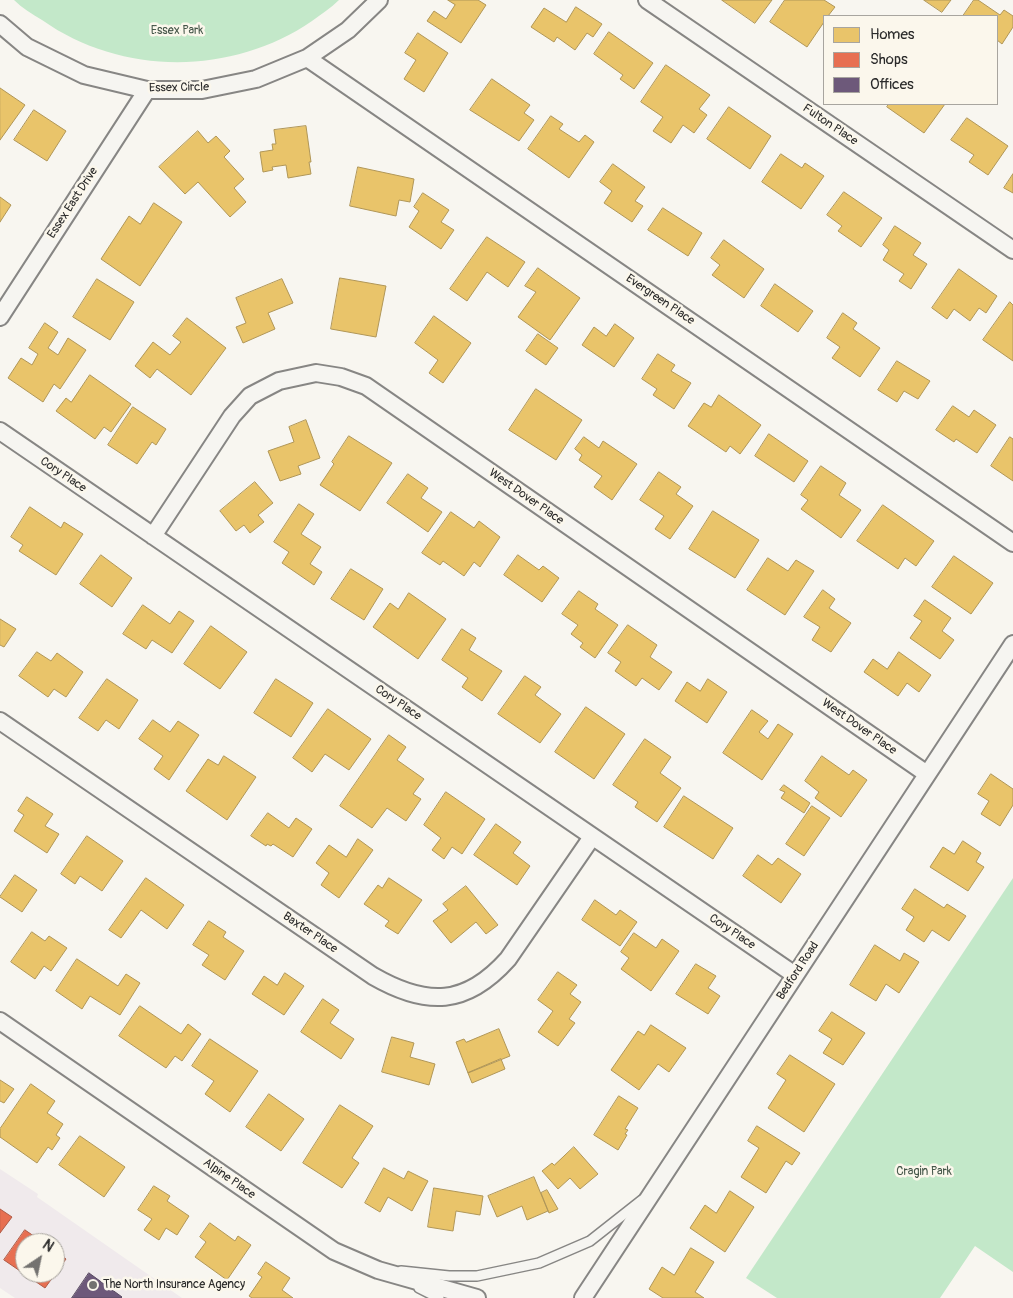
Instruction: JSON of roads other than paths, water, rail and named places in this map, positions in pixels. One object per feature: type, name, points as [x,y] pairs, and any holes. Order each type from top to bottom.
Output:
[{"type":"street","name":"Essex Circle","points":[[0,24],[28,47],[84,75],[147,90],[202,90],[256,80],[307,58],[348,30],[379,0]]},
{"type":"street","name":"Fulton Place","points":[[647,0],[1013,250]]},
{"type":"street","name":"Evergreen Place","points":[[307,58],[1013,543]]},
{"type":"street","name":"Essex East Drive","points":[[0,317],[147,90]]},
{"type":"street","name":"West Dover Place","points":[[153,536],[232,416],[250,396],[279,381],[295,377],[316,373],[341,377],[366,386],[927,774]]},
{"type":"street","name":"Cory Place","points":[[0,431],[795,975]]},
{"type":"street","name":"Bedford Road","points":[[583,1298],[1013,644]]},
{"type":"street","name":"Baxter Place","points":[[0,720],[373,976],[397,990],[420,996],[443,997],[462,994],[477,988],[495,973],[508,959],[592,837]]},
{"type":"street","name":"Alpine Place","points":[[0,1021],[334,1251],[355,1262],[378,1270],[477,1298]]},
{"type":"lane","points":[[378,1270],[449,1276],[476,1276],[539,1262],[590,1241],[655,1190]]},
{"type":"lane","points":[[378,1270],[439,1298]]},
{"type":"place","name":"The North Insurance Agency","points":[[93,1285]]},
{"type":"park label","name":"Essex Park","points":[[177,31]]},
{"type":"park label","name":"Cragin Park","points":[[924,1172]]}]
